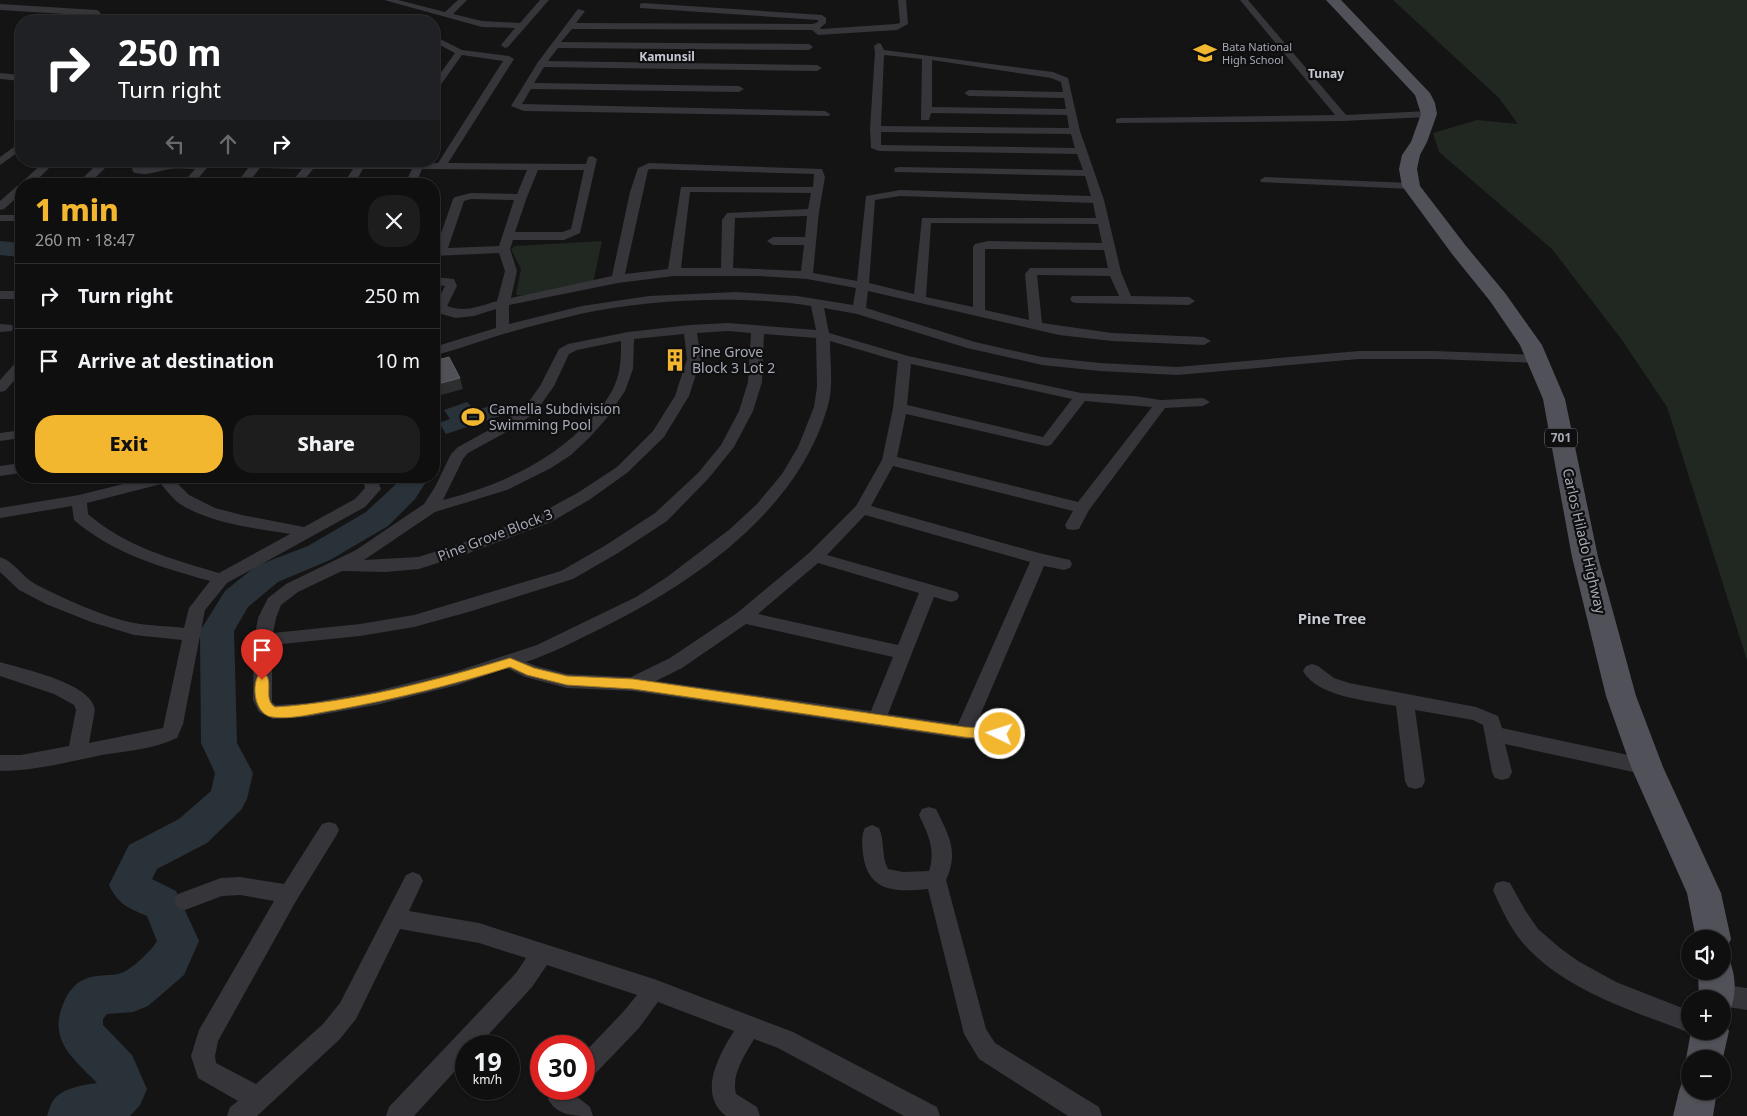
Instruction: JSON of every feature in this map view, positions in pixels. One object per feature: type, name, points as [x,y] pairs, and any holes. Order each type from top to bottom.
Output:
[{"type":"main road","points":[[1333,0],[1422,93],[1427,103],[1429,114],[1419,142],[1411,155],[1408,169],[1411,186]]},
{"type":"main road","name":"Carlos Hilado Highway","points":[[1411,186],[1498,297],[1531,345],[1554,399],[1585,556],[1621,696],[1647,767],[1704,893],[1712,930]]},
{"type":"main road","points":[[1693,1116],[1696,1100]]},
{"type":"street","points":[[388,0],[482,24],[522,26]]},
{"type":"street","points":[[448,14],[463,0]]},
{"type":"street","points":[[505,45],[545,0]]},
{"type":"street","points":[[815,27],[818,32],[903,26],[902,0]]},
{"type":"street","points":[[1244,0],[1343,118]]},
{"type":"street","points":[[569,26],[815,27],[822,23],[822,18],[643,6]]},
{"type":"street","points":[[0,7],[97,13]]},
{"type":"street","points":[[581,11],[542,64],[517,107],[824,114]]},
{"type":"street","points":[[440,42],[460,52],[506,57],[509,60],[441,166]]},
{"type":"street","points":[[556,44],[809,46]]},
{"type":"street","points":[[1068,95],[969,83],[927,57],[879,49],[875,146],[882,149],[902,150],[1081,151]]},
{"type":"street","points":[[440,72],[460,52]]},
{"type":"street","points":[[927,57],[926,114],[1071,112]]},
{"type":"street","points":[[542,64],[817,68]]},
{"type":"street","points":[[969,83],[1012,76],[1063,78],[1066,82],[1075,132],[1098,200],[1115,272],[1126,299]]},
{"type":"street","points":[[528,86],[739,89]]},
{"type":"street","points":[[1120,121],[1343,118],[1429,114]]},
{"type":"street","points":[[875,129],[1075,132]]},
{"type":"street","points":[[0,162],[15,150]]},
{"type":"street","points":[[900,193],[899,170],[902,150]]},
{"type":"street","points":[[441,166],[534,167],[591,163],[576,231],[572,234],[508,236]]},
{"type":"street","points":[[32,178],[44,167]]},
{"type":"street","points":[[88,178],[100,167]]},
{"type":"street","points":[[145,167],[154,171],[161,167]]},
{"type":"street","points":[[192,178],[202,167]]},
{"type":"street","points":[[246,178],[255,167]]},
{"type":"street","points":[[300,178],[309,167]]},
{"type":"street","points":[[352,178],[359,167]]},
{"type":"street","points":[[413,178],[418,167]]},
{"type":"street","points":[[502,330],[503,303],[511,272],[504,249],[521,198],[534,167]]},
{"type":"street","points":[[618,279],[636,192],[643,168],[818,171],[820,176],[816,190],[809,241],[807,275]]},
{"type":"street","points":[[899,170],[1088,173]]},
{"type":"street","points":[[1265,180],[1411,186]]},
{"type":"street","points":[[674,272],[685,189],[816,190]]},
{"type":"street","points":[[0,207],[15,193]]},
{"type":"street","points":[[859,310],[864,286],[865,239],[870,198],[900,193],[1098,200]]},
{"type":"street","points":[[440,246],[459,199],[471,196],[521,198]]},
{"type":"street","points":[[727,271],[728,220],[731,215],[813,212]]},
{"type":"street","points":[[0,218],[15,218]]},
{"type":"street","points":[[920,298],[926,220],[1104,221]]},
{"type":"street","points":[[773,241],[809,241]]},
{"type":"street","points":[[979,314],[979,247],[988,245],[1110,247]]},
{"type":"street","points":[[440,251],[504,249]]},
{"type":"street","points":[[440,309],[456,314],[483,310],[503,303],[618,279],[674,272],[727,271],[807,275],[920,298],[979,314],[1059,331],[1112,337],[1204,340]]},
{"type":"street","points":[[1036,326],[1031,274],[1034,271],[1115,272]]},
{"type":"street","points":[[440,281],[450,282],[450,286],[440,303]]},
{"type":"street","points":[[0,295],[15,295]]},
{"type":"street","points":[[440,349],[502,330],[582,310],[650,300],[736,296],[817,303],[859,310],[972,345],[1042,360],[1108,367],[1178,371],[1359,355],[1537,358]]},
{"type":"street","points":[[1076,299],[1189,301]]},
{"type":"street","points":[[628,336],[625,374],[611,404],[588,433],[565,453],[530,476],[492,491],[430,508],[362,554],[292,588],[274,602],[267,618],[263,640],[262,700],[265,707],[272,712],[308,710],[376,698],[458,678],[510,662],[543,650],[650,596],[706,557],[736,533],[762,508],[788,476],[813,430],[824,387],[823,335],[817,303]]},
{"type":"street","points":[[430,508],[443,487],[456,457],[463,450],[505,427],[530,410],[547,386],[564,352],[573,347],[628,336],[690,329],[728,328],[823,335],[905,359],[1081,397],[1134,400],[1161,404],[1204,402]]},
{"type":"street","name":"Pine Grove Block 3","points":[[340,565],[386,566],[419,563],[462,550],[544,518],[584,496],[622,470],[659,434],[682,396],[694,359],[690,329]]},
{"type":"street","points":[[263,640],[360,630],[414,621],[457,610],[567,575],[612,549],[661,517],[703,476],[727,447],[746,411],[755,382],[758,331]]},
{"type":"street","points":[[633,684],[676,663],[743,617],[815,557],[862,509],[889,460],[900,408],[905,359]]},
{"type":"street","points":[[0,388],[15,372]]},
{"type":"street","points":[[900,408],[1046,442],[1081,397]]},
{"type":"street","points":[[1073,525],[1082,508],[1161,404]]},
{"type":"street","points":[[0,437],[15,435]]},
{"type":"street","points":[[889,460],[1082,508]]},
{"type":"street","points":[[0,472],[15,469]]},
{"type":"street","points":[[0,513],[79,500],[149,483]]},
{"type":"street","points":[[174,483],[185,499],[202,508],[241,520],[305,532]]},
{"type":"street","points":[[0,763],[21,763],[161,738],[170,733],[174,724],[197,608],[221,579],[360,503],[373,489],[371,483]]},
{"type":"street","points":[[79,500],[80,516],[104,537],[125,548],[221,579]]},
{"type":"street","points":[[862,509],[1039,559],[1064,564]]},
{"type":"street","points":[[815,557],[928,591],[951,596]]},
{"type":"street","points":[[964,732],[1039,559]]},
{"type":"street","points":[[0,563],[25,586],[52,600],[97,618],[134,629],[191,635]]},
{"type":"street","points":[[877,718],[928,591]]},
{"type":"street","points":[[743,617],[903,653]]},
{"type":"street","points":[[510,662],[531,672],[567,681],[633,684],[964,732],[1000,734]]},
{"type":"street","points":[[0,669],[71,692],[82,699],[85,707],[77,753]]},
{"type":"street","points":[[1312,672],[1328,683],[1348,690],[1476,714],[1491,721],[1502,772]]},
{"type":"street","points":[[1405,701],[1416,781]]},
{"type":"street","points":[[1494,734],[1647,767]]},
{"type":"street","points":[[929,815],[942,842],[944,854],[943,866],[936,880],[976,1034],[981,1045],[1029,1079],[1090,1116]]},
{"type":"street","points":[[257,1098],[206,1070],[203,1056],[207,1038],[289,894],[329,830]]},
{"type":"street","points":[[872,834],[877,870],[883,878],[892,881],[936,880]]},
{"type":"street","points":[[239,1116],[331,1032],[342,1018],[413,881]]},
{"type":"street","points":[[185,901],[221,887],[240,886],[289,894]]},
{"type":"street","points":[[1503,890],[1515,913],[1535,940],[1563,964],[1632,998],[1681,1018]]},
{"type":"street","points":[[394,918],[479,933],[654,990],[786,1040],[928,1116]]},
{"type":"street","points":[[398,1116],[524,980],[542,954]]},
{"type":"street","points":[[595,1058],[631,1020],[654,990]]},
{"type":"street","points":[[748,1116],[728,1102],[723,1090],[724,1076],[749,1026]]},
{"type":"street","points":[[561,1100],[581,1116]]},
{"type":"shaded area","points":[[1393,0],[1747,0],[1747,660],[1667,407],[1622,340],[1552,249],[1439,152],[1433,133],[1477,120],[1518,124],[1499,98]]},
{"type":"shaded area","points":[[602,241],[593,283],[525,296],[516,295],[521,269],[511,249],[515,246]]},
{"type":"shaded area","name":"Camella Subdivision Swimming Pool","points":[[467,402],[471,406],[462,410],[465,414],[496,404],[503,415],[446,434],[440,423],[450,419],[444,410]]},
{"type":"building","points":[[449,357],[460,378],[440,383],[440,359]]},
{"type":"waterway","points":[[0,248],[15,249]]},
{"type":"waterway","points":[[70,1116],[80,1109],[110,1104],[124,1089],[116,1071],[80,1033],[82,1011],[96,995],[133,992],[169,961],[178,941],[162,904],[143,896],[129,885],[143,857],[193,831],[228,799],[234,773],[219,743],[217,631],[236,599],[267,574],[319,553],[377,519],[405,492],[411,483]]},
{"type":"place","name":"Bata National High School","points":[[1205,53]]},
{"type":"place","name":"Pine Grove Block 3 Lot 2","points":[[675,360]]},
{"type":"place","name":"Camella Subdivision Swimming Pool","points":[[473,417]]},
{"type":"district","name":"Kamunsil","points":[[667,57]]},
{"type":"district","name":"Tunay","points":[[1326,74]]},
{"type":"district","name":"Pine Tree","points":[[1332,619]]},
{"type":"route","points":[[262,680],[262,700],[265,707],[272,712],[308,710],[376,698],[458,678],[510,662],[531,672],[567,681],[633,684],[964,732],[1000,734]]}]
